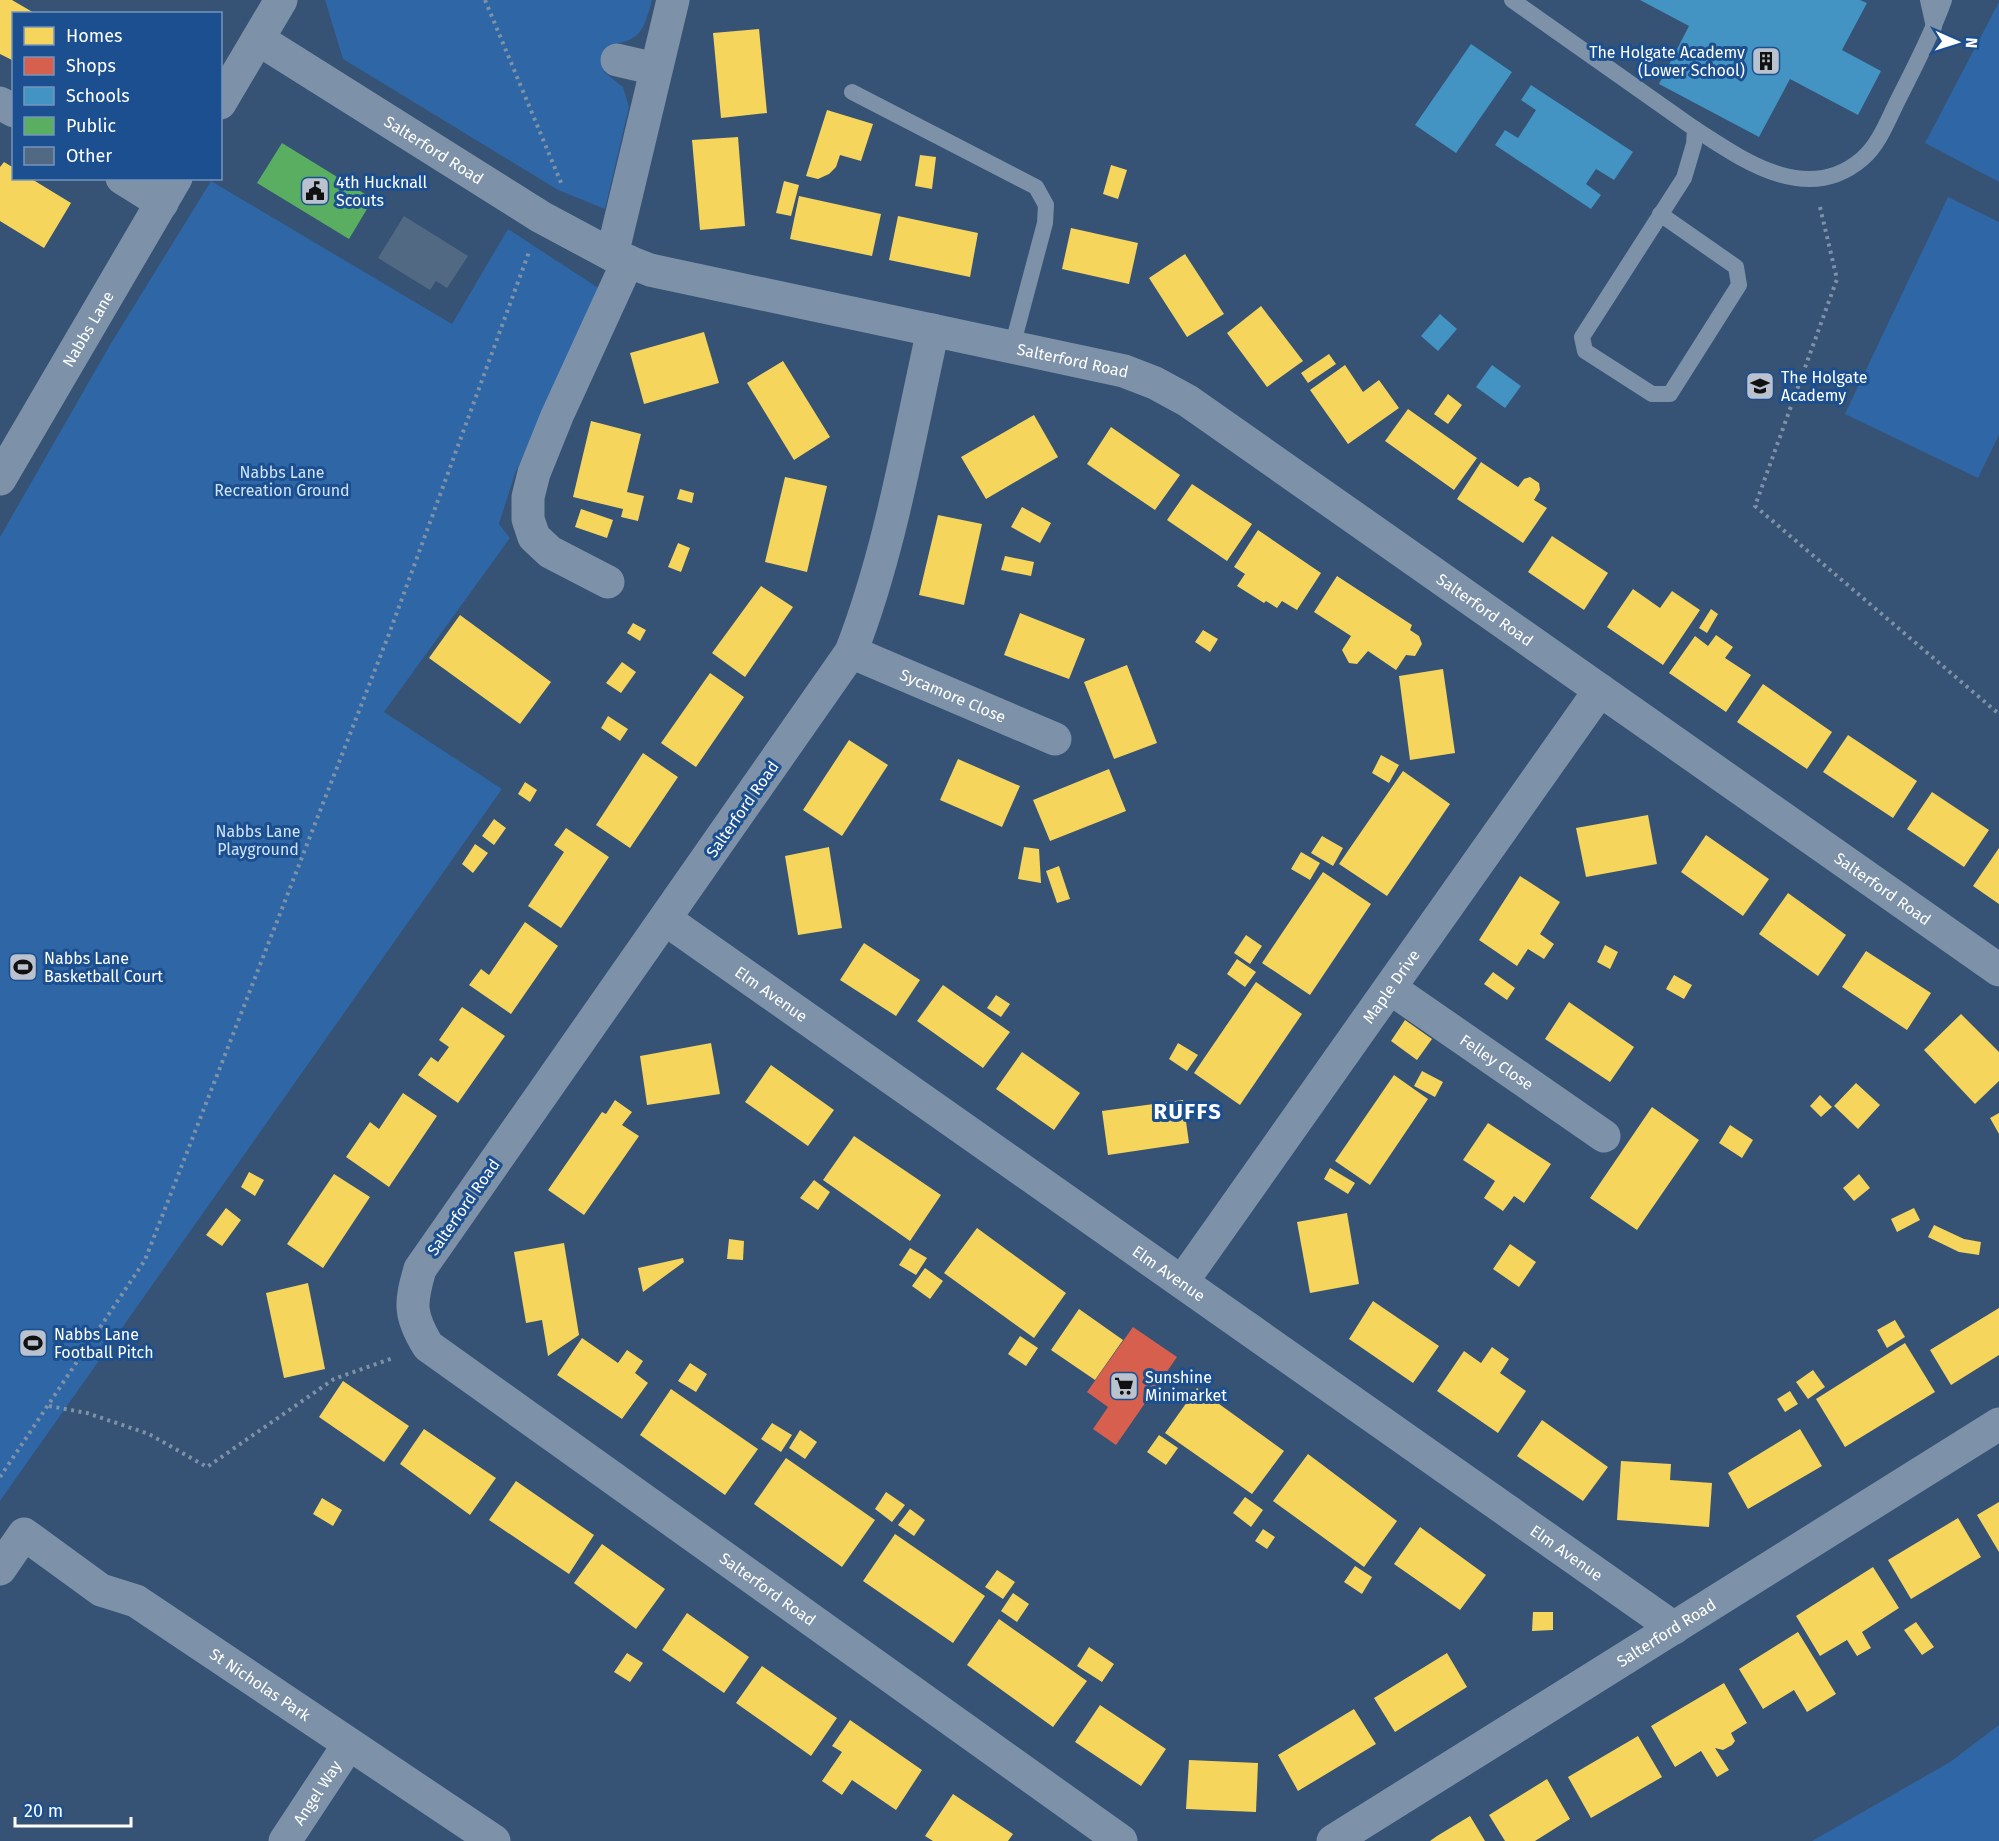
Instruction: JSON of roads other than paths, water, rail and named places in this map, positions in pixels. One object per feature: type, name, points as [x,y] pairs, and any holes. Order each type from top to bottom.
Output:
[{"type":"street","points":[[222,100],[281,0]]},
{"type":"street","points":[[608,582],[550,552],[534,537],[528,519],[528,497],[534,473],[620,258],[673,0]]},
{"type":"street","name":"Salterford Road","points":[[258,39],[551,223],[620,258],[650,270],[1124,371],[1155,382],[1188,401],[1999,970]]},
{"type":"street","points":[[617,60],[657,69]]},
{"type":"street","points":[[129,180],[169,191]]},
{"type":"street","name":"Nabbs Lane","points":[[0,478],[169,191]]},
{"type":"street","name":"Salterford Road","points":[[933,330],[885,543],[862,623],[851,652],[420,1269],[412,1299],[414,1323],[428,1346],[1122,1841]]},
{"type":"street","name":"Sycamore Close","points":[[851,652],[1055,739]]},
{"type":"street","name":"Maple Drive","points":[[1182,1282],[1600,690]]},
{"type":"street","name":"Elm Avenue","points":[[665,919],[1674,1628]]},
{"type":"street","name":"Felley Close","points":[[1390,988],[1604,1136]]},
{"type":"street","name":"Salterford Road","points":[[1333,1841],[1999,1424]]},
{"type":"street","name":"St Nicholas Park","points":[[0,1569],[24,1534],[101,1590],[136,1601],[494,1841]]},
{"type":"street","name":"Angel Way","points":[[285,1841],[350,1744]]},
{"type":"lane","points":[[1512,0],[1695,129],[1749,164],[1781,176],[1813,180],[1836,173],[1862,159],[1880,136],[1934,28],[1944,0]]},
{"type":"lane","points":[[1928,0],[1934,28]]},
{"type":"lane","points":[[852,92],[1036,187],[1046,205],[1045,223],[1012,347]]},
{"type":"lane","points":[[1660,214],[1736,267],[1739,285],[1670,394],[1652,394],[1594,357],[1585,351],[1582,337],[1687,170],[1694,144],[1695,129]]},
{"type":"place","name":"The Holgate Academy (Lower School)","points":[[1766,61]]},
{"type":"place","name":"4th Hucknall Scouts","points":[[315,191]]},
{"type":"place","name":"The Holgate Academy","points":[[1760,386]]},
{"type":"place","name":"Nabbs Lane Basketball Court","points":[[23,967]]},
{"type":"place","name":"Nabbs Lane Football Pitch","points":[[33,1343]]},
{"type":"place","name":"Sunshine Minimarket","points":[[1124,1386]]},
{"type":"district","name":"RUFFS","points":[[1188,1111]]},
{"type":"park label","name":"Nabbs Lane Recreation Ground","points":[[282,481]]},
{"type":"park label","name":"Nabbs Lane Playground","points":[[258,840]]}]
